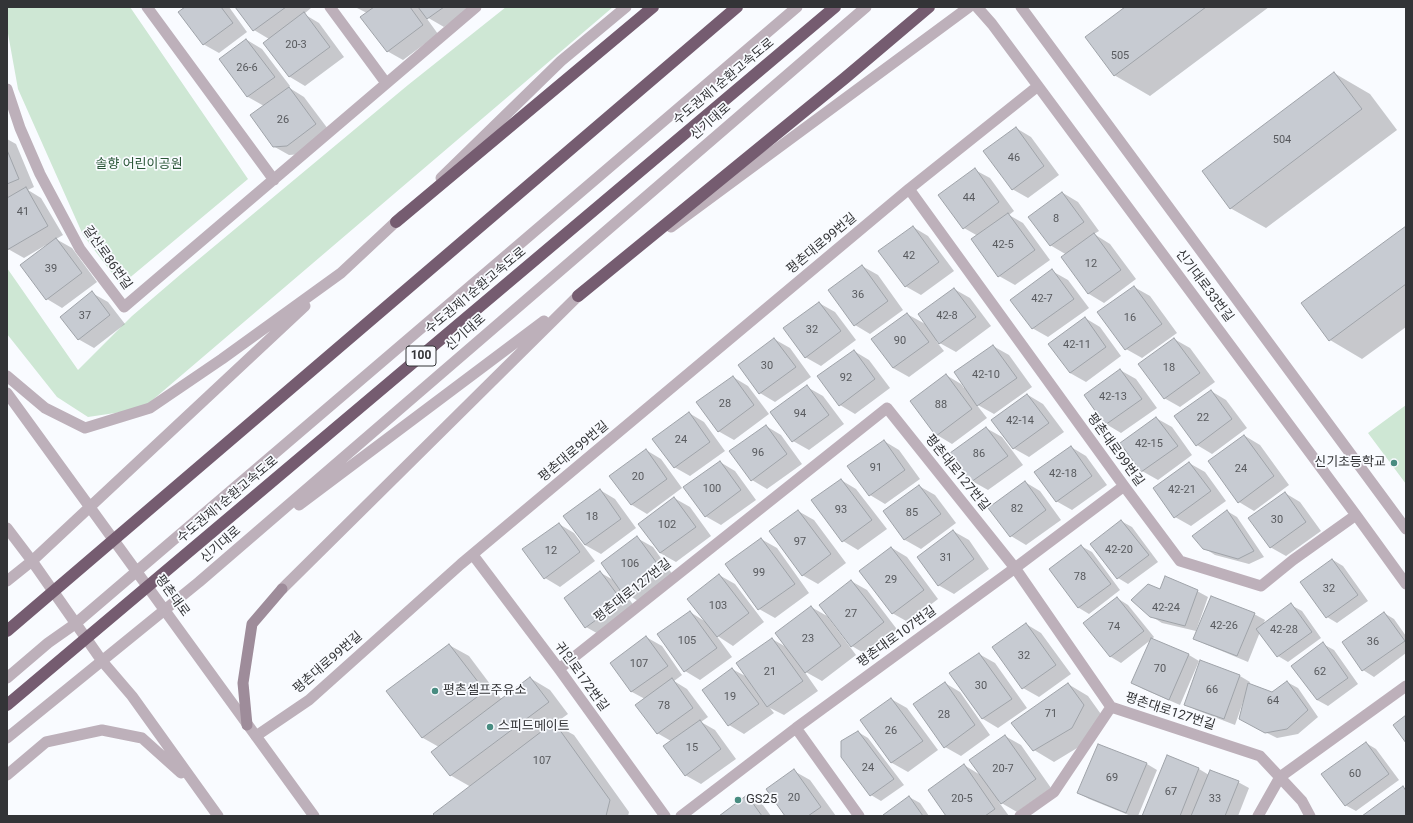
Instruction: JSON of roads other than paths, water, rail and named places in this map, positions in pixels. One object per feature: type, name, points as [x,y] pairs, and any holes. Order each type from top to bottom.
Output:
[{"type":"highway","points":[[396,222],[653,7]]},
{"type":"highway","points":[[7,631],[737,7]]},
{"type":"highway","name":"수도권제1순환고속도로","points":[[7,705],[835,7]]},
{"type":"highway","points":[[578,296],[845,78],[929,7]]},
{"type":"main road","points":[[247,726],[243,683],[252,624],[282,590]]},
{"type":"street","points":[[147,7],[274,180]]},
{"type":"street","points":[[330,7],[386,83]]},
{"type":"street","name":"갈산로86번길","points":[[7,89],[20,128],[40,174],[73,236],[80,249],[124,307],[476,7]]},
{"type":"street","points":[[7,581],[32,561],[396,222],[561,61],[626,7]]},
{"type":"street","points":[[7,678],[75,624],[136,570],[797,7]]},
{"type":"street","name":"신기대로","points":[[7,738],[218,566],[866,7]]},
{"type":"street","points":[[218,566],[578,296],[970,7]]},
{"type":"street","name":"신기대로33번길","points":[[977,7],[992,24],[1406,584]]},
{"type":"street","points":[[1021,7],[1406,528]]},
{"type":"street","name":"평촌대로99번길","points":[[256,736],[309,700],[456,569],[909,189],[1038,86]]},
{"type":"street","name":"평촌대로99번길","points":[[909,189],[1180,561],[1261,586],[1293,560],[1356,515]]},
{"type":"street","points":[[7,376],[46,408],[85,428],[150,408],[222,359],[341,273]]},
{"type":"street","points":[[282,590],[578,296]]},
{"type":"street","name":"평촌대로","points":[[7,393],[165,610],[247,726],[256,736],[314,816]]},
{"type":"street","name":"평촌대로127번길","points":[[558,668],[887,408],[1015,568],[1111,707],[1260,756],[1302,801],[1310,816]]},
{"type":"street","name":"평촌대로107번길","points":[[681,816],[796,728],[1015,568],[1124,486]]},
{"type":"street","points":[[7,528],[102,661],[132,696],[218,816]]},
{"type":"street","name":"귀인로172번길","points":[[473,555],[558,668],[665,816]]},
{"type":"street","points":[[1258,816],[1280,777],[1406,686]]},
{"type":"street","points":[[1020,816],[1054,792],[1111,707]]},
{"type":"street","points":[[796,728],[859,816]]},
{"type":"street","points":[[7,775],[46,742],[102,730],[142,738],[196,787]]},
{"type":"place","name":"신기초등학교","points":[[1394,463]]},
{"type":"place","name":"평촌셀프주유소","points":[[435,691]]},
{"type":"place","name":"스피드메이트","points":[[490,727]]},
{"type":"place","name":"GS25","points":[[738,800]]},
{"type":"park label","name":"솔향 어린이공원","points":[[139,165]]}]
